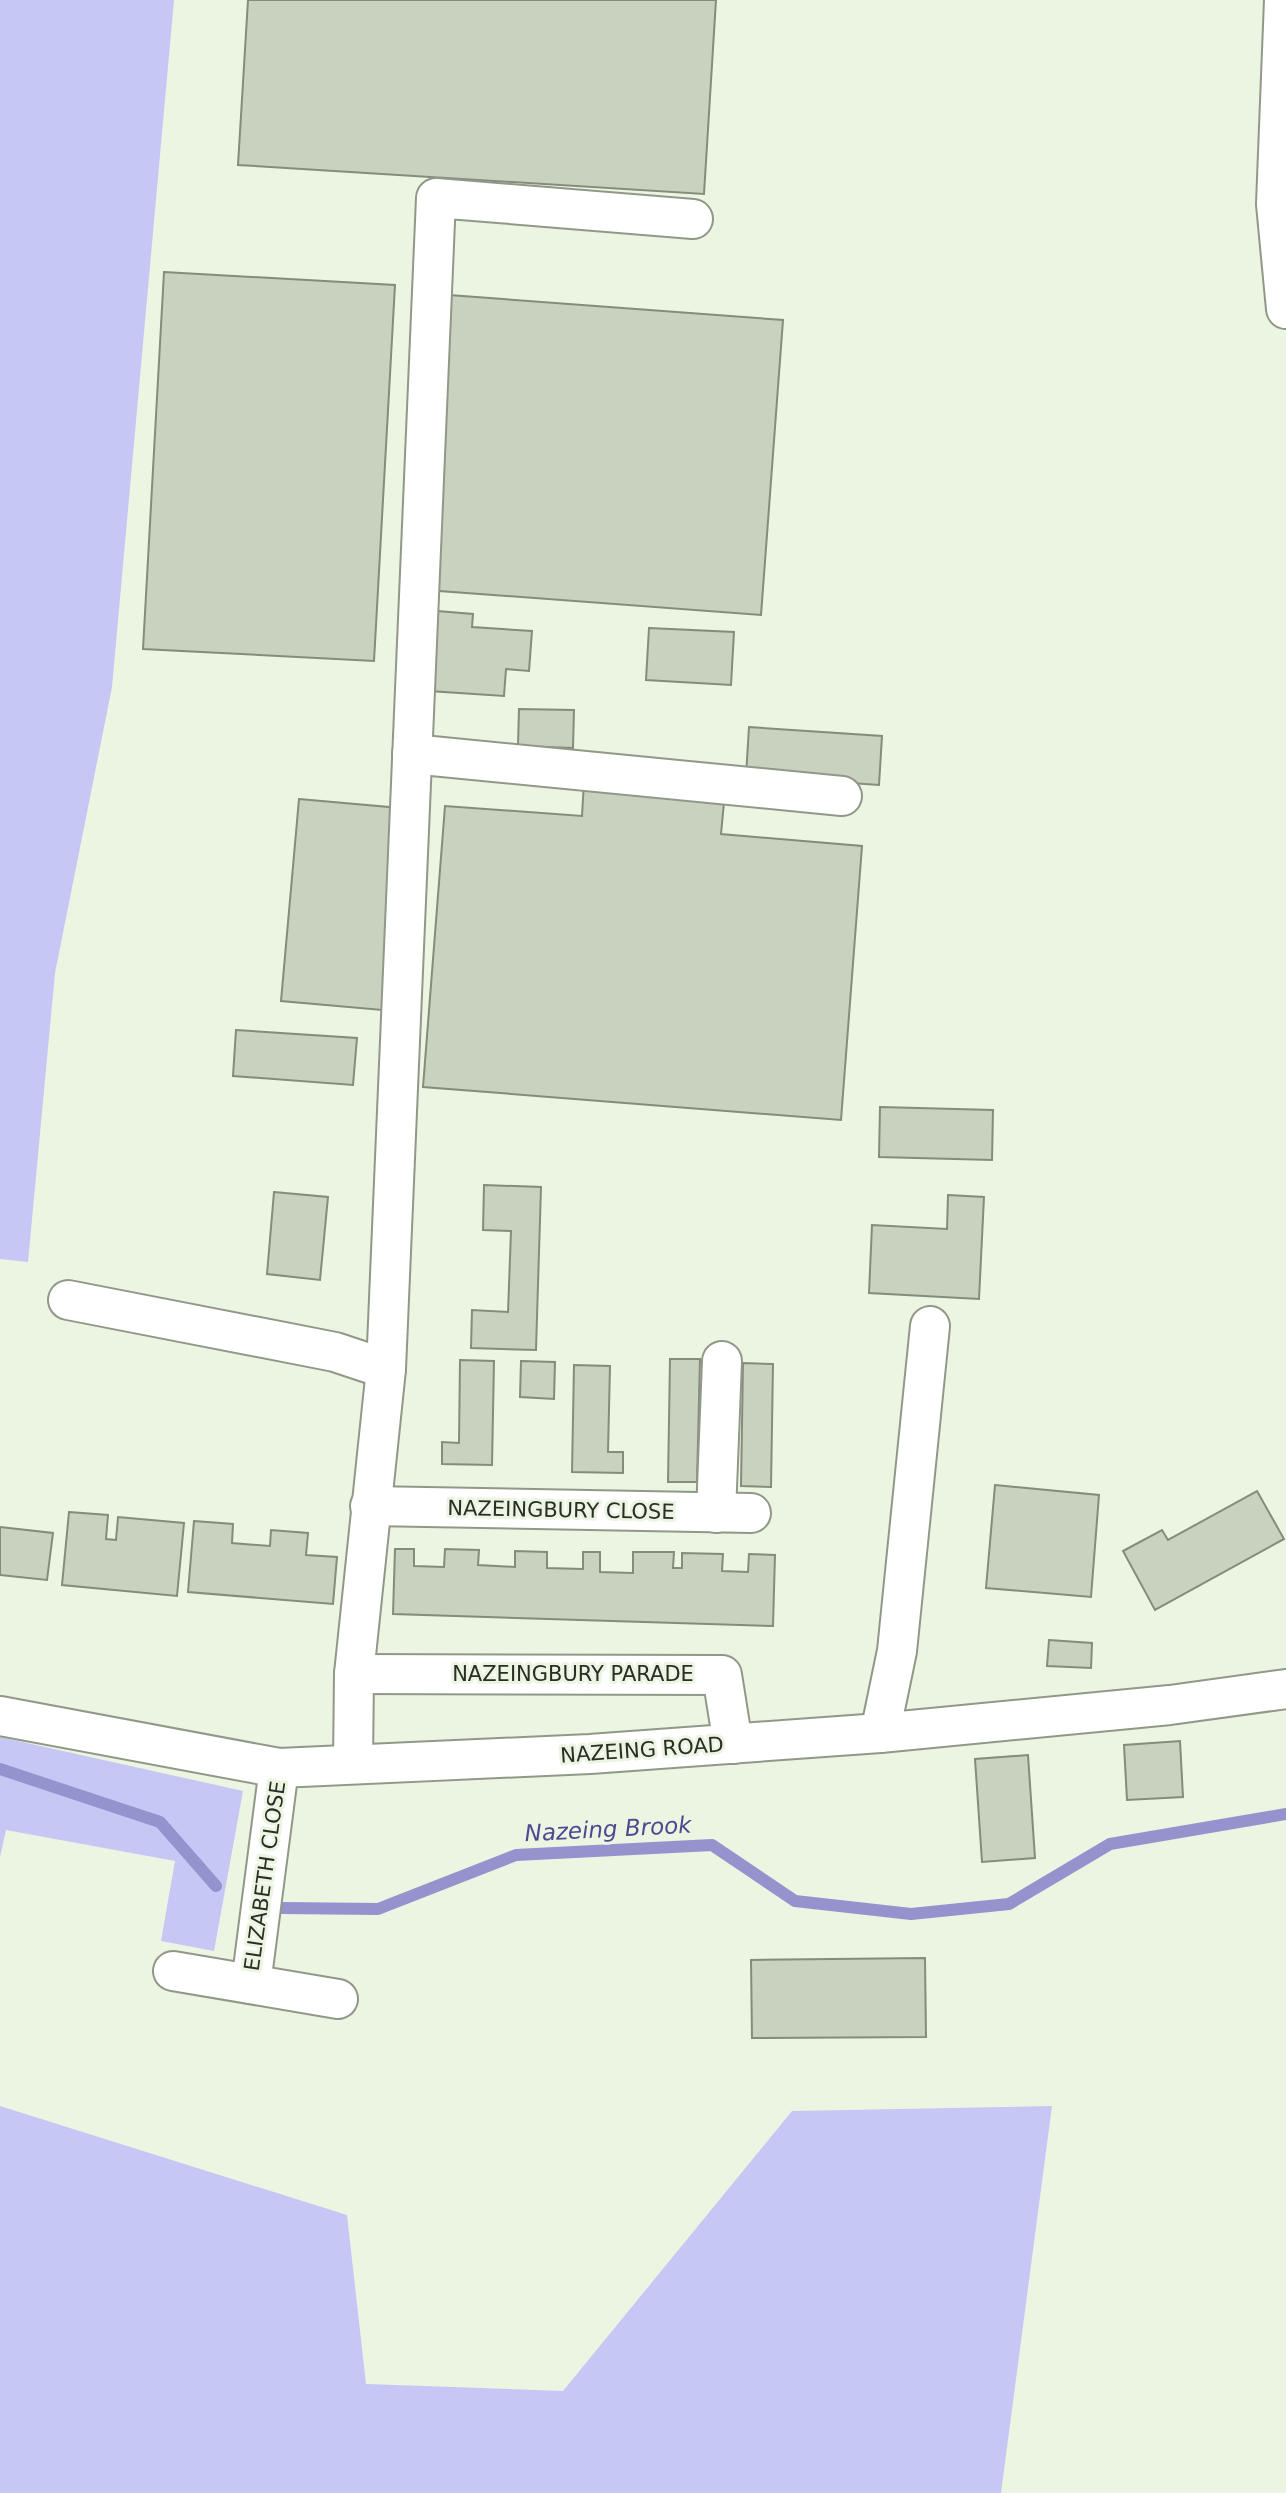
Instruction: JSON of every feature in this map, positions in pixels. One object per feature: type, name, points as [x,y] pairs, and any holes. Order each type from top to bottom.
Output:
[{"type":"street","points":[[1284,0],[1276,204],[1286,309]]},
{"type":"street","points":[[353,1765],[354,1674],[386,1369],[436,198],[692,219]]},
{"type":"street","points":[[412,754],[842,796]]},
{"type":"street","points":[[68,1300],[335,1352],[386,1369]]},
{"type":"street","points":[[880,1733],[897,1651],[930,1326]]},
{"type":"street","name":"NAZEINGBURY CLOSE","points":[[370,1506],[734,1513],[722,1361]]},
{"type":"street","name":"NAZEINGBURY PARADE","points":[[354,1674],[722,1675],[733,1744]]},
{"type":"street","name":"NAZEING ROAD","points":[[0,1716],[279,1768],[733,1744],[880,1733],[1170,1705],[1286,1689]]},
{"type":"street","name":"ELIZABETH CLOSE","points":[[251,1984],[279,1768]]},
{"type":"street","name":"ELIZABETH CLOSE","points":[[173,1971],[338,1999]]},
{"type":"shaded area","points":[[0,0],[174,0],[112,687],[55,973],[28,1262],[0,1259]]},
{"type":"shaded area","points":[[0,1737],[243,1791],[214,1951],[161,1941],[175,1861],[6,1830],[0,1857]]},
{"type":"shaded area","points":[[0,2106],[347,2215],[366,2384],[563,2391],[792,2111],[1052,2106],[1001,2493],[0,2493]]},
{"type":"building","points":[[248,0],[716,0],[704,194],[238,165]]},
{"type":"building","points":[[164,272],[395,285],[374,661],[143,649]]},
{"type":"building","points":[[449,295],[783,320],[761,615],[426,590]]},
{"type":"building","points":[[437,611],[473,614],[472,627],[532,631],[529,671],[506,669],[504,696],[429,691]]},
{"type":"building","points":[[649,628],[734,632],[731,685],[646,680]]},
{"type":"building","points":[[519,709],[574,710],[573,748],[518,746]]},
{"type":"building","points":[[749,727],[882,736],[879,785],[746,776]]},
{"type":"building","points":[[584,781],[725,792],[721,834],[862,846],[841,1120],[423,1087],[445,806],[582,816]]},
{"type":"building","points":[[299,799],[400,808],[382,1010],[281,1001]]},
{"type":"building","points":[[236,1030],[357,1038],[353,1085],[233,1076]]},
{"type":"building","points":[[880,1107],[993,1110],[992,1160],[879,1157]]},
{"type":"building","points":[[484,1185],[541,1187],[536,1350],[471,1348],[472,1310],[508,1312],[511,1231],[483,1230]]},
{"type":"building","points":[[274,1192],[328,1197],[320,1280],[267,1274]]},
{"type":"building","points":[[948,1195],[984,1197],[979,1299],[869,1293],[872,1225],[947,1229]]},
{"type":"building","points":[[670,1359],[700,1359],[697,1482],[668,1482]]},
{"type":"building","points":[[460,1360],[494,1361],[492,1465],[442,1464],[442,1442],[459,1443]]},
{"type":"building","points":[[521,1361],[555,1362],[554,1399],[520,1397]]},
{"type":"building","points":[[743,1363],[773,1364],[771,1487],[741,1486]]},
{"type":"building","points":[[574,1365],[610,1366],[608,1452],[623,1452],[623,1473],[572,1472]]},
{"type":"building","points":[[995,1485],[1099,1495],[1091,1597],[986,1588]]},
{"type":"building","points":[[1257,1491],[1284,1539],[1155,1610],[1123,1551],[1162,1530],[1168,1540]]},
{"type":"building","points":[[69,1512],[108,1515],[106,1539],[116,1540],[118,1517],[184,1523],[177,1596],[62,1585]]},
{"type":"building","points":[[194,1521],[233,1524],[232,1543],[270,1546],[271,1530],[308,1533],[306,1555],[337,1557],[333,1604],[188,1592]]},
{"type":"building","points":[[0,1527],[53,1533],[47,1580],[0,1575]]},
{"type":"building","points":[[395,1549],[414,1549],[414,1566],[444,1567],[445,1549],[479,1550],[478,1565],[515,1567],[515,1551],[547,1552],[547,1568],[583,1569],[583,1552],[600,1552],[600,1572],[633,1573],[633,1552],[674,1552],[673,1568],[682,1568],[682,1553],[723,1554],[722,1571],[748,1572],[749,1554],[775,1555],[773,1626],[393,1614]]},
{"type":"building","points":[[1049,1640],[1092,1643],[1091,1668],[1047,1666]]},
{"type":"building","points":[[1180,1741],[1183,1797],[1127,1800],[1124,1745]]},
{"type":"building","points":[[1028,1755],[1035,1858],[982,1862],[975,1759]]},
{"type":"building","points":[[925,1958],[926,2037],[752,2038],[751,1960]]},
{"type":"waterway","name":"Nazeing Brook","points":[[0,1769],[160,1822],[216,1886]]},
{"type":"waterway","name":"Nazeing Brook","points":[[282,1908],[378,1909],[516,1855],[712,1845],[795,1901],[911,1914],[1009,1904],[1110,1844],[1286,1814]]}]
